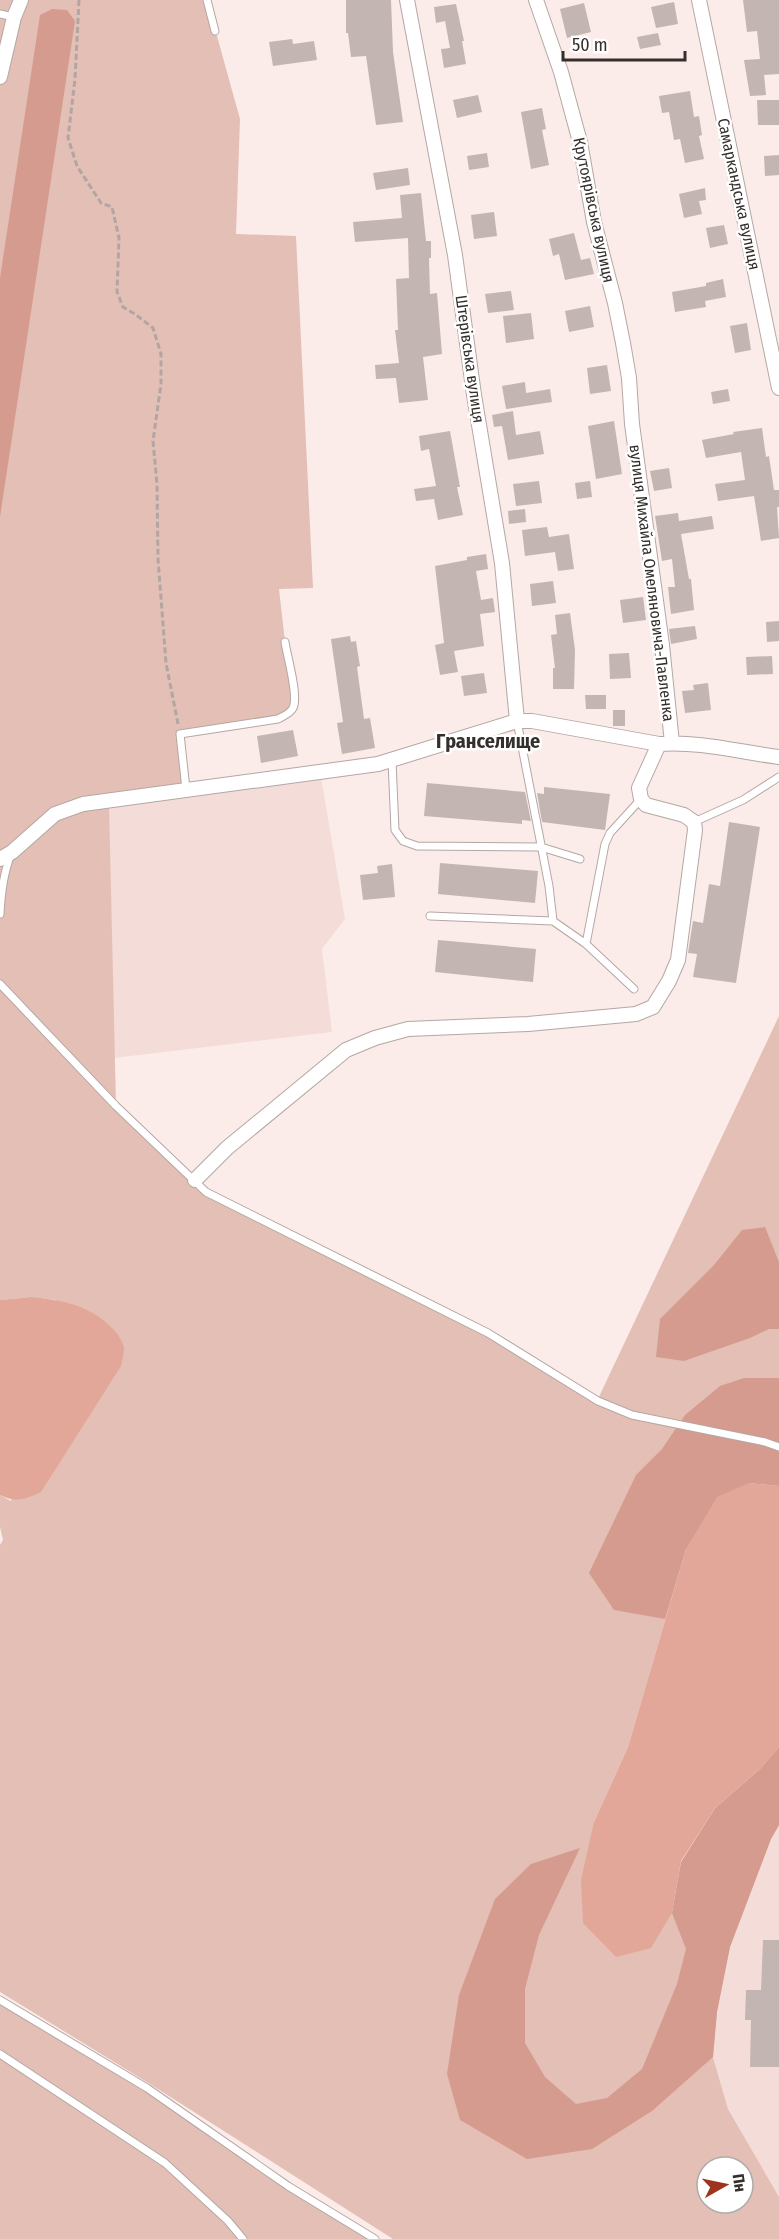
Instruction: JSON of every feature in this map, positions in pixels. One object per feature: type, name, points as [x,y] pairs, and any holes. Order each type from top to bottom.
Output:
[{"type":"street","points":[[0,77],[14,17],[21,0]]},
{"type":"street","name":"Штерівська вулиця","points":[[407,0],[454,255],[502,563],[517,721]]},
{"type":"street","name":"Крутоярівська вулиця","points":[[536,0],[561,72],[580,142],[594,222],[615,303],[629,378],[632,424]]},
{"type":"street","name":"Самаркандська вулиця","points":[[699,0],[779,388]]},
{"type":"street","name":"вулиця Михайла Омеляновича-Павленка","points":[[632,424],[662,645],[666,744]]},
{"type":"street","points":[[6,856],[55,814],[83,804],[392,761],[517,721],[532,721],[666,744],[725,747],[779,757]]},
{"type":"street","points":[[195,1180],[227,1148],[346,1050],[375,1038],[408,1029],[528,1024],[636,1014],[653,1007],[669,981],[678,960],[695,830],[694,822],[684,815],[646,805],[641,799],[639,788],[666,744]]},
{"type":"lane","points":[[207,0],[215,31]]},
{"type":"lane","points":[[0,14],[14,17]]},
{"type":"lane","points":[[186,789],[180,734],[278,719],[287,715],[293,708],[294,698],[285,642]]},
{"type":"lane","points":[[517,721],[553,921]]},
{"type":"lane","points":[[392,761],[394,831],[403,841],[417,846],[541,846],[580,859]]},
{"type":"lane","points":[[694,822],[743,800],[779,777]]},
{"type":"lane","points":[[586,944],[609,833],[641,799]]},
{"type":"lane","points":[[0,914],[6,856]]},
{"type":"lane","points":[[430,916],[553,921],[586,944],[634,989]]},
{"type":"lane","points":[[0,984],[116,1106],[206,1192],[488,1333],[598,1401],[632,1415],[765,1442],[779,1447]]},
{"type":"lane","points":[[0,2000],[147,2088],[288,2186],[375,2239]]},
{"type":"lane","points":[[0,2054],[165,2163],[228,2221],[243,2239]]},
{"type":"path","points":[[79,0],[75,79],[68,138],[77,165],[101,203],[112,207],[118,238],[117,292],[123,307],[153,328],[161,354],[161,384],[153,441],[157,484],[158,559],[166,663],[180,734]]},
{"type":"shaded area","points":[[0,0],[207,0],[240,119],[236,234],[296,236],[313,588],[279,589],[295,698],[287,715],[181,734],[186,789],[109,802],[116,1106],[206,1192],[488,1333],[597,1401],[779,1016],[779,1486],[749,1483],[686,1549],[628,1747],[594,1822],[672,1913],[681,1862],[779,1747],[779,1825],[771,1839],[730,1947],[717,2012],[713,2057],[728,2109],[755,2155],[695,2155],[695,2215],[755,2215],[755,2156],[779,2197],[779,2239],[393,2239],[150,2084],[0,1992],[0,1545],[3,1540],[0,1527],[0,1495],[11,1501],[56,1300],[31,1297],[0,1300]]},
{"type":"shaded area","points":[[52,9],[67,10],[75,21],[0,517],[0,278],[40,15]]},
{"type":"shaded area","points":[[320,771],[345,919],[322,949],[332,1032],[114,1058],[109,802]]},
{"type":"shaded area","points":[[765,1227],[779,1262],[779,1329],[769,1329],[684,1361],[656,1357],[660,1319],[714,1265],[742,1230]]},
{"type":"shaded area","points":[[31,1297],[64,1302],[94,1314],[116,1332],[124,1350],[121,1366],[41,1492],[16,1499],[0,1495],[0,1300]]},
{"type":"shaded area","points":[[744,1378],[779,1378],[779,1486],[749,1483],[686,1549],[665,1619],[614,1610],[589,1573],[636,1475],[662,1449],[685,1415],[720,1386]]},
{"type":"shaded area","points":[[749,1483],[779,1486],[779,1747],[761,1768],[715,1808],[681,1861],[672,1913],[651,1948],[616,1957],[583,1923],[581,1880],[594,1822],[628,1747],[686,1549],[717,1497]]},
{"type":"shaded area","points":[[779,1747],[779,1825],[771,1839],[730,1947],[717,2012],[713,2057],[652,2111],[592,2149],[527,2159],[460,2120],[447,2074],[459,1995],[495,1899],[531,1864],[580,1848],[539,1935],[525,1989],[525,2043],[545,2077],[576,2104],[607,2098],[642,2069],[677,1984],[686,1949],[672,1913],[681,1862],[715,1808],[761,1768]]},
{"type":"shaded area","points":[[779,1825],[779,2197],[728,2109],[713,2057],[717,2012],[730,1947],[771,1839]]},
{"type":"shaded area","points":[[0,2000],[147,2088],[288,2186],[375,2239],[0,2239]]},
{"type":"building","points":[[346,0],[391,0],[393,52],[403,122],[376,125],[366,56],[351,57],[348,33],[346,33]]},
{"type":"building","points":[[743,0],[779,0],[779,74],[764,75],[766,95],[750,96],[744,60],[760,59],[757,31],[747,32]]},
{"type":"building","points":[[674,2],[678,24],[656,28],[651,7]]},
{"type":"building","points":[[584,3],[591,32],[567,38],[560,9]]},
{"type":"building","points":[[456,4],[464,41],[462,41],[466,64],[444,68],[441,49],[450,48],[445,21],[436,23],[434,7]]},
{"type":"building","points":[[658,33],[661,45],[640,49],[637,37]]},
{"type":"building","points":[[292,39],[293,44],[314,41],[317,60],[273,66],[269,42]]},
{"type":"building","points":[[690,91],[694,117],[699,116],[702,135],[699,136],[704,159],[685,163],[680,139],[674,140],[669,112],[662,113],[659,96]]},
{"type":"building","points":[[478,95],[482,112],[457,118],[453,100]]},
{"type":"building","points":[[757,100],[779,100],[779,125],[758,125]]},
{"type":"building","points":[[542,108],[546,129],[542,130],[549,165],[531,169],[521,112]]},
{"type":"building","points":[[487,153],[489,167],[469,170],[467,156]]},
{"type":"building","points":[[779,155],[779,175],[765,176],[764,156]]},
{"type":"building","points":[[408,168],[410,185],[376,190],[373,173]]},
{"type":"building","points":[[705,188],[706,200],[699,201],[702,214],[684,218],[679,194]]},
{"type":"building","points":[[421,193],[426,241],[431,241],[430,294],[437,293],[442,354],[423,357],[428,400],[399,403],[396,378],[376,379],[375,365],[399,363],[395,330],[398,330],[396,279],[409,278],[408,238],[355,242],[353,222],[402,218],[400,195]]},
{"type":"building","points":[[494,212],[497,236],[474,239],[471,215]]},
{"type":"building","points":[[724,225],[728,244],[710,248],[706,228]]},
{"type":"building","points":[[574,233],[581,260],[590,258],[594,274],[565,280],[559,254],[553,256],[549,239]]},
{"type":"building","points":[[723,279],[726,297],[705,301],[706,307],[675,312],[672,292],[706,286],[706,283]]},
{"type":"building","points":[[511,291],[514,310],[488,313],[485,294]]},
{"type":"building","points":[[590,306],[594,327],[569,332],[565,311]]},
{"type":"building","points":[[531,313],[534,339],[506,343],[503,316]]},
{"type":"building","points":[[747,323],[751,350],[735,353],[730,326]]},
{"type":"building","points":[[607,365],[611,391],[590,394],[587,368]]},
{"type":"building","points":[[525,382],[526,393],[550,389],[552,402],[506,409],[502,386]]},
{"type":"building","points":[[728,389],[730,401],[713,404],[711,392]]},
{"type":"building","points":[[513,411],[516,435],[540,431],[544,454],[508,460],[502,426],[494,427],[492,415]]},
{"type":"building","points":[[614,421],[622,474],[596,479],[588,426]]},
{"type":"building","points":[[762,428],[774,490],[779,490],[779,507],[777,507],[779,538],[761,541],[754,496],[718,501],[715,484],[745,480],[741,452],[706,458],[702,440]]},
{"type":"building","points":[[450,431],[463,515],[438,520],[434,499],[416,501],[414,489],[436,486],[429,449],[421,451],[419,436]]},
{"type":"building","points":[[669,468],[672,488],[654,491],[650,471]]},
{"type":"building","points":[[539,481],[542,503],[516,506],[513,484]]},
{"type":"building","points":[[590,481],[592,497],[577,499],[575,483]]},
{"type":"building","points":[[525,509],[526,522],[509,524],[508,511]]},
{"type":"building","points":[[678,513],[679,521],[712,516],[714,529],[681,534],[689,579],[691,579],[694,610],[671,614],[668,587],[675,587],[672,559],[662,561],[655,516]]},
{"type":"building","points":[[547,527],[549,537],[569,534],[574,569],[558,571],[555,552],[525,556],[522,530]]},
{"type":"building","points":[[486,554],[488,569],[476,571],[481,600],[493,598],[495,612],[480,614],[484,646],[454,651],[458,672],[440,675],[435,645],[444,643],[435,566]]},
{"type":"building","points":[[553,581],[556,603],[532,606],[530,584]]},
{"type":"building","points":[[643,597],[646,620],[623,623],[620,600]]},
{"type":"building","points":[[570,613],[575,650],[574,689],[553,689],[553,668],[555,668],[551,635],[557,634],[555,615]]},
{"type":"building","points":[[779,621],[779,641],[767,642],[766,622]]},
{"type":"building","points":[[695,626],[697,639],[671,644],[669,629]]},
{"type":"building","points":[[350,636],[351,642],[356,641],[364,719],[370,718],[375,748],[342,754],[337,723],[343,722],[331,639]]},
{"type":"building","points":[[629,653],[631,678],[610,679],[609,654]]},
{"type":"building","points":[[772,656],[773,674],[747,675],[746,657]]},
{"type":"building","points":[[484,673],[487,693],[464,696],[461,676]]},
{"type":"building","points":[[708,683],[711,710],[685,713],[682,691],[694,690],[693,685]]},
{"type":"building","points":[[585,695],[606,695],[606,709],[586,709]]},
{"type":"building","points":[[613,710],[625,710],[625,726],[613,726]]},
{"type":"building","points":[[293,730],[298,756],[261,763],[257,736]]},
{"type":"building","points":[[427,783],[525,792],[531,821],[522,820],[522,824],[424,816]]},
{"type":"building","points":[[544,787],[610,794],[605,830],[542,822],[537,793],[544,794]]},
{"type":"building","points":[[729,822],[760,827],[736,983],[693,977],[697,954],[688,953],[693,921],[703,923],[709,884],[720,886]]},
{"type":"building","points":[[440,863],[538,871],[535,903],[438,894]]},
{"type":"building","points":[[392,864],[395,897],[363,900],[360,875],[378,873],[377,866]]},
{"type":"building","points":[[438,940],[536,949],[533,982],[435,972]]},
{"type":"building","points":[[763,1940],[779,1940],[779,2067],[750,2067],[751,2020],[745,2020],[746,1990],[761,1990]]},
{"type":"district","name":"Гранселище","points":[[488,741]]}]
